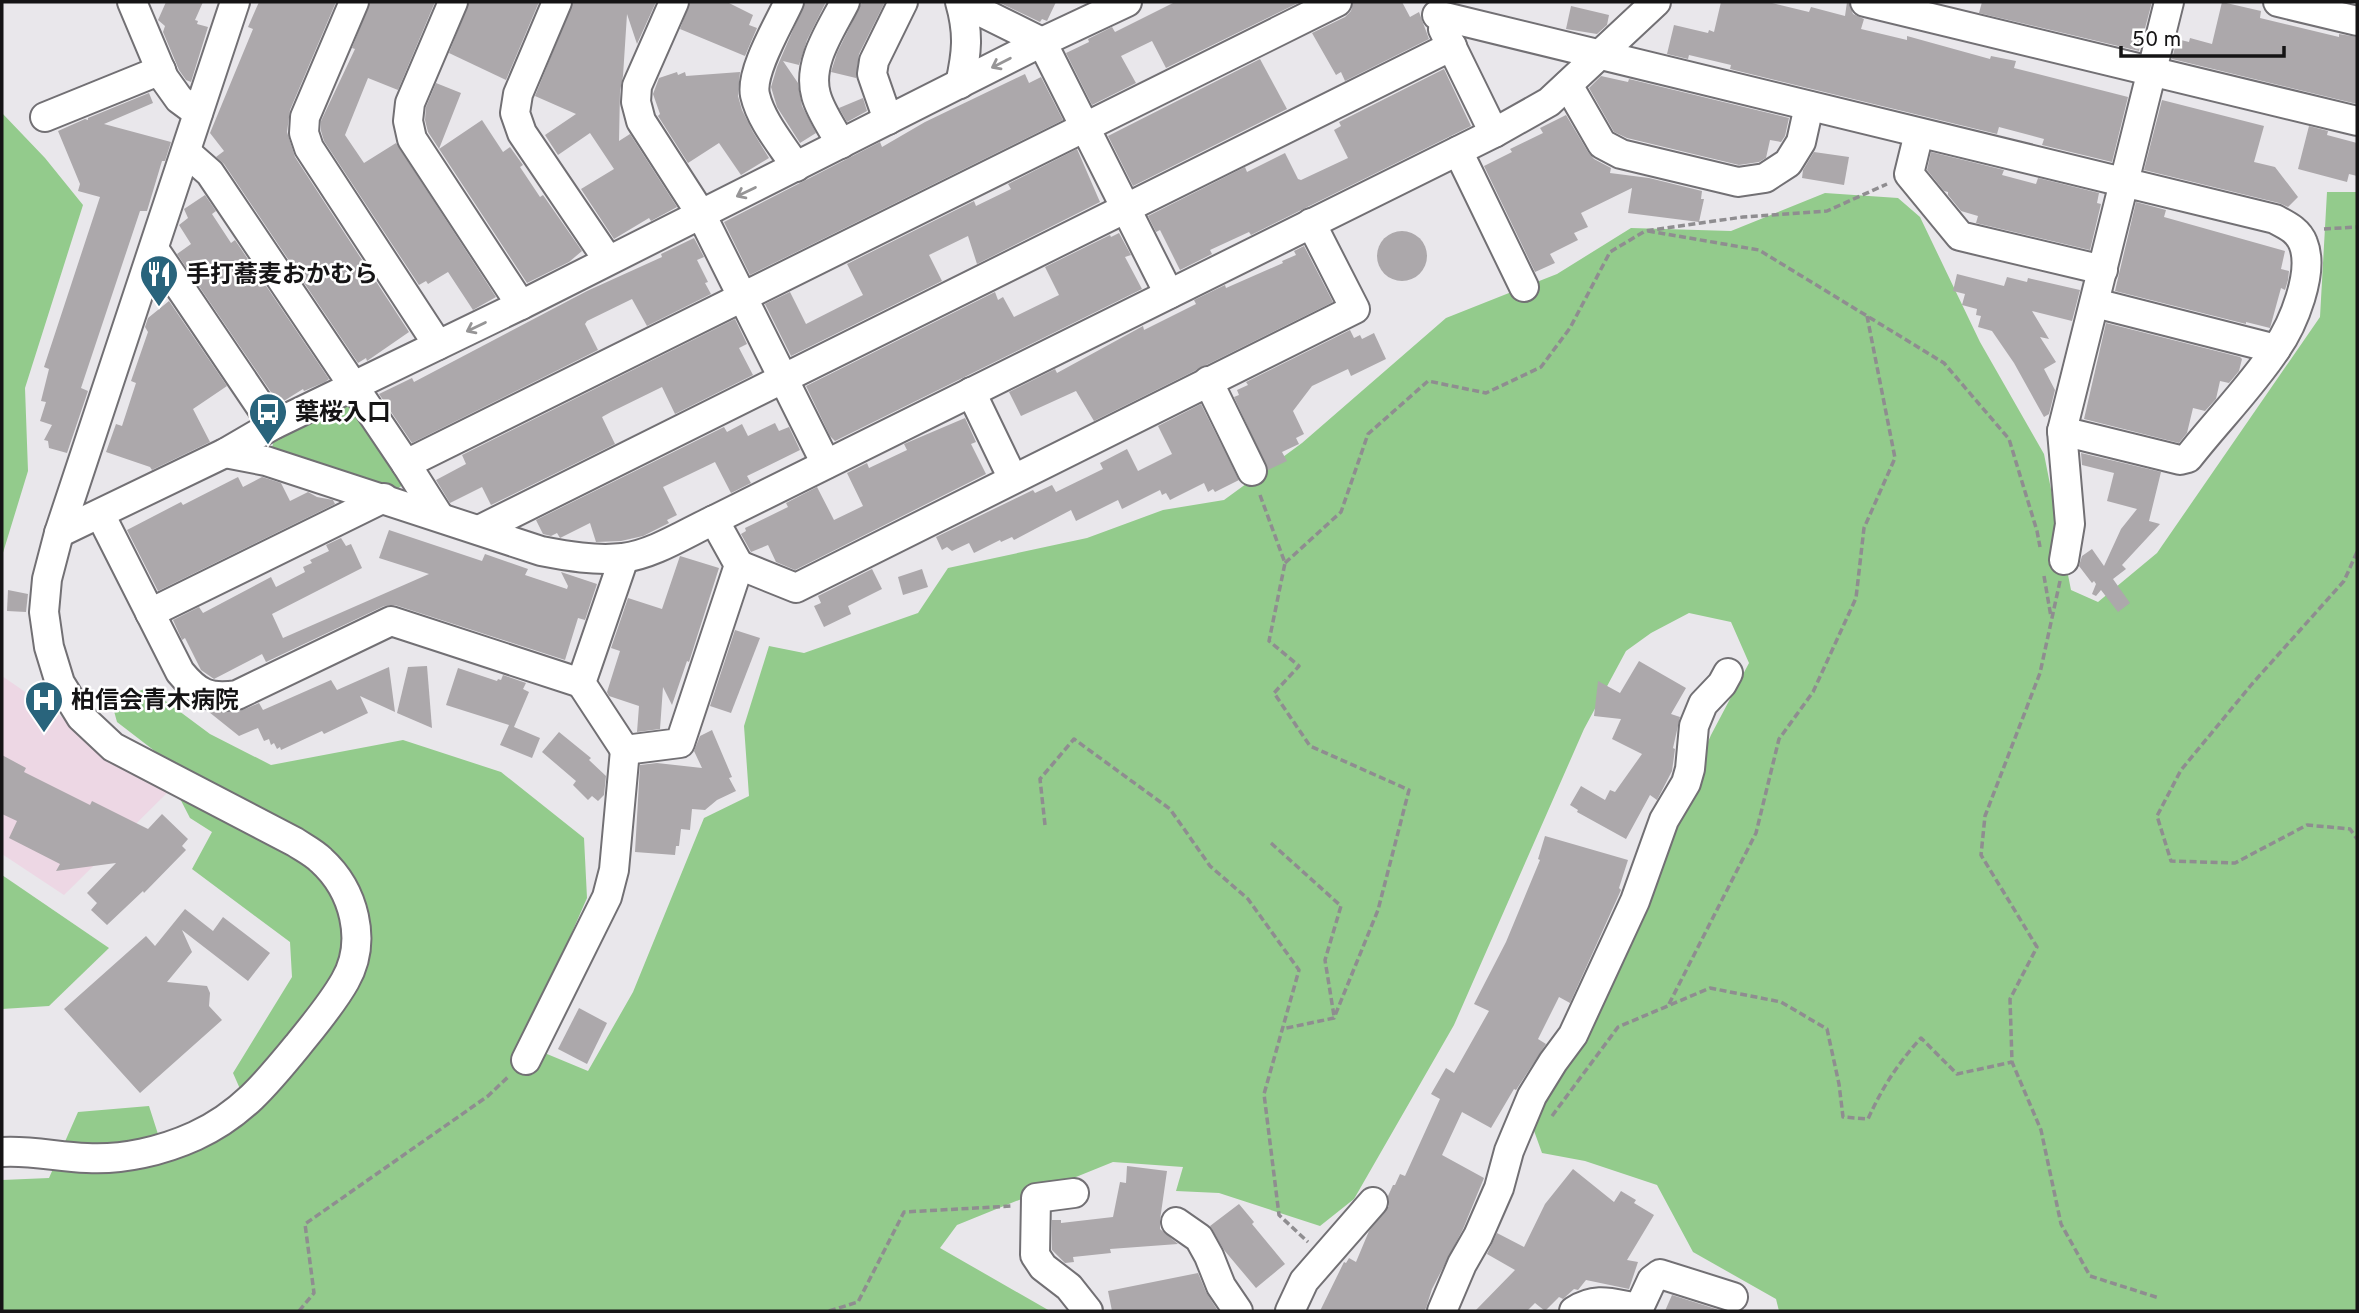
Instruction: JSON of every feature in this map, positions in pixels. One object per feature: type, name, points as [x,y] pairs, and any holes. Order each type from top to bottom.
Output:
[{"type":"street","points":[[132,2],[161,70],[179,99],[198,113]]},
{"type":"street","points":[[2,1152],[89,1159],[140,1154],[195,1136],[226,1118],[262,1090],[319,1019],[346,979],[356,947],[355,915],[344,887],[322,860],[295,842],[113,747],[81,717],[60,683],[49,647],[44,612],[47,579],[59,533],[235,2]]},
{"type":"street","points":[[354,2],[305,117],[304,134],[309,148],[438,345]]},
{"type":"street","points":[[453,2],[410,103],[408,121],[412,139],[521,304]]},
{"type":"street","points":[[557,2],[517,94],[514,113],[522,133],[608,260]]},
{"type":"street","points":[[674,2],[637,86],[636,102],[642,121],[701,214],[826,464]]},
{"type":"street","points":[[789,2],[757,74],[754,92],[760,109],[796,167]]},
{"type":"street","points":[[841,144],[816,96],[813,76],[819,54],[845,2]]},
{"type":"street","points":[[888,120],[873,74],[874,61],[904,2]]},
{"type":"street","points":[[960,2],[967,26],[966,57],[960,84]]},
{"type":"street","points":[[960,2],[1042,42],[1169,294]]},
{"type":"street","points":[[59,533],[225,453],[273,425],[1127,2]]},
{"type":"street","points":[[407,464],[1337,2]]},
{"type":"street","points":[[225,453],[266,461],[541,551],[579,558],[624,558],[714,520],[1494,133],[1549,102],[1656,2]]},
{"type":"street","points":[[1865,2],[2357,121]]},
{"type":"street","points":[[2049,561],[2070,524],[2062,431],[2169,2]]},
{"type":"street","points":[[2278,2],[2357,21]]},
{"type":"street","points":[[1433,8],[1601,54],[2275,219],[2294,230],[2303,243],[2307,261],[2302,292],[2289,326],[2276,349],[2188,458],[2180,460],[2062,431]]},
{"type":"street","points":[[1433,8],[1494,133]]},
{"type":"street","points":[[479,530],[1452,46]]},
{"type":"street","points":[[45,117],[161,70]]},
{"type":"street","points":[[1568,85],[1602,144],[1620,154],[1738,182],[1765,177],[1788,163],[1801,142],[1809,106]]},
{"type":"street","points":[[1919,133],[1909,174],[1960,236],[2103,270]]},
{"type":"street","points":[[1458,151],[1524,287]]},
{"type":"street","points":[[186,152],[210,173],[407,464],[439,516]]},
{"type":"street","points":[[714,520],[739,565],[796,588],[1355,309],[1311,223]]},
{"type":"street","points":[[154,249],[273,425]]},
{"type":"street","points":[[2095,303],[2276,349]]},
{"type":"street","points":[[1208,381],[1252,471]]},
{"type":"street","points":[[971,392],[1013,479]]},
{"type":"street","points":[[150,613],[384,498]]},
{"type":"street","points":[[100,514],[180,672],[191,686],[204,694],[221,698],[237,695],[391,621],[580,683],[625,750],[614,870],[607,897],[526,1060]]},
{"type":"street","points":[[580,683],[624,558]]},
{"type":"street","points":[[625,750],[680,743],[739,565]]},
{"type":"street","points":[[1441,1311],[1499,1188],[1509,1150],[1532,1096],[1573,1035],[1635,901],[1664,820],[1686,783],[1695,726],[1703,704],[1722,684],[1728,673]]},
{"type":"street","points":[[1074,1193],[1036,1198],[1035,1255],[1043,1267],[1069,1287],[1088,1311]]},
{"type":"street","points":[[1290,1311],[1304,1281],[1373,1202]]},
{"type":"street","points":[[1176,1222],[1199,1238],[1221,1286],[1238,1311]]},
{"type":"street","points":[[1574,1311],[1588,1303],[1599,1301],[1639,1308],[1652,1280],[1660,1274],[1733,1297]]},
{"type":"path","points":[[1285,563],[1341,512],[1368,434],[1428,381],[1486,393],[1541,367],[1570,328],[1610,252],[1645,231],[1743,217],[1827,211],[1909,174]]},
{"type":"path","points":[[1645,231],[1759,250],[1944,363],[2009,439],[2049,561],[2052,622],[2040,673],[1985,816],[1981,855],[2037,947],[2010,999],[2012,1062],[2041,1130],[2061,1224],[2090,1276],[2159,1298]]},
{"type":"path","points":[[1668,1006],[1756,833],[1779,739],[1813,692],[1856,598],[1864,528],[1895,458],[1867,316]]},
{"type":"path","points":[[1252,471],[1285,563],[1269,641],[1299,666],[1275,693],[1310,746],[1409,790],[1378,910],[1334,1018]]},
{"type":"path","points":[[2357,552],[2344,581],[2180,770],[2157,816],[2171,861],[2235,863],[2306,825],[2350,829],[2357,839]]},
{"type":"path","points":[[2049,561],[2052,622]]},
{"type":"path","points":[[1045,825],[1040,779],[1074,739],[1170,809],[1210,866],[1248,899],[1299,970],[1264,1094],[1279,1215],[1310,1243]]},
{"type":"path","points":[[1271,843],[1341,906],[1325,960],[1334,1018]]},
{"type":"path","points":[[1547,1124],[1618,1027],[1710,988],[1781,1002],[1827,1029],[1843,1117],[1868,1119],[1882,1087],[1901,1059],[1921,1038],[1957,1074],[2012,1062]]},
{"type":"path","points":[[1282,1029],[1334,1018]]},
{"type":"path","points":[[299,1311],[314,1293],[305,1224],[488,1096],[526,1060]]},
{"type":"path","points":[[829,1311],[858,1302],[904,1212],[1035,1204]]},
{"type":"shaded area","name":"柏信会青木病院","points":[[2,676],[169,791],[64,895],[2,854]]},
{"type":"green space","points":[[2,113],[45,158],[83,205],[25,388],[28,471],[2,556]]},
{"type":"green space","points":[[2327,192],[2357,192],[2357,1311],[1779,1311],[1776,1299],[1693,1252],[1657,1185],[1585,1161],[1542,1153],[1533,1128],[1594,1003],[1711,735],[1749,663],[1731,622],[1689,613],[1651,633],[1626,651],[1584,729],[1454,1025],[1354,1199],[1320,1226],[1219,1193],[1176,1191],[1183,1167],[1113,1162],[957,1225],[940,1248],[1050,1311],[2,1311],[2,1180],[49,1178],[78,1112],[149,1106],[165,1156],[252,1116],[233,1073],[292,977],[290,942],[192,869],[212,832],[190,818],[156,752],[117,722],[111,700],[148,688],[210,734],[271,765],[403,740],[501,772],[584,838],[587,898],[533,1021],[547,1054],[588,1071],[633,992],[704,818],[749,796],[744,726],[769,646],[804,653],[918,613],[948,568],[1087,538],[1163,510],[1224,500],[1302,443],[1446,318],[1557,274],[1631,228],[1731,231],[1825,193],[1898,198],[1920,217],[1980,342],[2044,454],[2071,590],[2098,602],[2157,553],[2320,317]]},
{"type":"green space","points":[[345,401],[361,407],[404,484],[396,490],[270,454],[275,437]]},
{"type":"green space","points":[[2,875],[109,948],[49,1006],[2,1009]]},
{"type":"building","points":[[166,2],[203,2],[195,20],[198,21],[197,24],[208,27],[191,82],[186,80],[179,70],[163,32],[165,26],[158,20]]},
{"type":"building","points":[[259,2],[336,2],[290,110],[287,132],[295,157],[409,332],[367,361],[366,358],[358,363],[224,164],[216,157],[224,151],[210,133],[253,29],[248,27]]},
{"type":"building","points":[[370,2],[435,2],[398,90],[368,78],[345,135],[364,163],[396,143],[496,297],[473,310],[448,272],[428,284],[426,281],[419,285],[324,141],[321,121],[355,49],[352,48]]},
{"type":"building","points":[[469,2],[539,2],[506,80],[449,53]]},
{"type":"building","points":[[573,2],[656,2],[637,44],[627,14],[620,91],[619,141],[630,134],[677,207],[651,221],[649,218],[614,239],[581,189],[614,169],[590,133],[558,155],[545,135],[576,114],[535,96]]},
{"type":"building","points":[[690,2],[727,2],[753,15],[749,25],[757,28],[745,56],[680,29]]},
{"type":"building","points":[[805,2],[826,2],[807,40],[799,65],[783,61],[798,83],[802,106],[816,133],[800,143],[777,107],[771,87]]},
{"type":"building","points":[[862,2],[885,2],[859,54],[856,78],[831,72],[837,53]]},
{"type":"building","points":[[998,2],[1056,2],[1047,21],[1042,19],[1040,22]]},
{"type":"building","points":[[1175,2],[1300,2],[1166,68],[1152,41],[1121,56],[1136,83],[1092,105],[1066,53],[1112,27],[1115,32]]},
{"type":"building","points":[[1353,2],[1402,2],[1410,17],[1419,12],[1429,39],[1345,81],[1341,72],[1336,75],[1312,33],[1345,17],[1351,11]]},
{"type":"building","points":[[1721,2],[1768,2],[1809,12],[1811,7],[1845,16],[1849,2],[1853,14],[1864,19],[1861,29],[1907,40],[1907,36],[1990,59],[1991,56],[2016,61],[2014,68],[2128,97],[2112,162],[2042,145],[2044,139],[1999,127],[1997,134],[1730,69],[1731,65],[1689,55],[1688,59],[1667,54],[1674,25],[1714,32]]},
{"type":"building","points":[[1982,2],[2152,2],[2139,51],[1979,13]]},
{"type":"building","points":[[2222,2],[2261,11],[2260,18],[2339,37],[2339,34],[2357,37],[2357,104],[2172,59],[2177,39],[2189,42],[2190,38],[2212,44]]},
{"type":"building","points":[[1571,6],[1609,15],[1607,25],[1597,34],[1566,29]]},
{"type":"building","points":[[1260,59],[1287,109],[1133,186],[1108,136]]},
{"type":"building","points":[[1444,69],[1471,126],[1251,235],[1249,232],[1210,250],[1212,254],[1180,270],[1160,230],[1156,232],[1148,216],[1245,167],[1247,172],[1285,153],[1301,180],[1348,158],[1334,130],[1341,126],[1339,122]]},
{"type":"building","points":[[677,72],[678,75],[685,72],[686,76],[740,72],[738,96],[742,110],[769,158],[741,175],[719,143],[688,163],[658,116],[660,114],[653,94],[659,78]]},
{"type":"building","points":[[1025,74],[1029,83],[1041,77],[1063,120],[750,275],[724,222],[880,142],[882,147],[925,122]]},
{"type":"building","points":[[1601,76],[1628,82],[1629,79],[1789,118],[1785,136],[1781,142],[1770,140],[1766,158],[1759,162],[1739,165],[1627,138],[1614,132],[1589,88]]},
{"type":"building","points":[[436,83],[461,93],[439,149],[428,132],[425,120],[426,107]]},
{"type":"building","points":[[149,93],[153,103],[104,124],[171,142],[165,161],[162,161],[147,211],[140,211],[81,388],[88,391],[67,453],[49,448],[48,441],[44,440],[52,425],[40,421],[46,402],[41,401],[49,369],[44,367],[100,197],[78,191],[80,184],[58,131]]},
{"type":"building","points":[[863,98],[867,111],[847,122],[839,108]]},
{"type":"building","points":[[2162,100],[2264,126],[2254,162],[2275,167],[2298,197],[2288,207],[2144,170]]},
{"type":"building","points":[[1566,115],[1588,152],[1594,159],[1611,168],[1610,173],[1649,178],[1702,191],[1701,199],[1704,199],[1699,222],[1628,213],[1632,188],[1581,213],[1588,227],[1574,233],[1578,240],[1550,254],[1555,263],[1535,272],[1484,166],[1512,152],[1510,149],[1543,133],[1540,128]]},
{"type":"building","points":[[482,120],[503,152],[510,147],[540,197],[543,195],[582,251],[569,262],[527,283],[439,149]]},
{"type":"building","points":[[2309,126],[2328,131],[2327,135],[2357,143],[2357,176],[2349,174],[2347,182],[2298,169]]},
{"type":"building","points":[[1077,149],[1100,202],[977,264],[968,236],[929,255],[942,281],[791,356],[765,304],[790,292],[806,324],[863,295],[847,264],[974,201],[976,206],[1011,189],[1008,184]]},
{"type":"building","points":[[1814,152],[1849,157],[1844,185],[1802,178],[1803,170]]},
{"type":"building","points":[[1931,152],[2004,170],[2002,175],[2036,184],[2038,178],[2099,193],[2097,203],[2101,204],[2090,250],[1976,223],[1978,216],[1961,211],[1948,192],[1944,191],[1927,170]]},
{"type":"building","points":[[205,195],[216,211],[212,214],[231,243],[235,240],[329,379],[325,382],[304,391],[303,389],[279,404],[177,254],[191,244],[179,225],[188,218],[184,209]]},
{"type":"building","points":[[2136,202],[2166,210],[2164,217],[2285,251],[2281,269],[2289,271],[2288,280],[2285,290],[2281,288],[2270,328],[2115,291]]},
{"type":"building","points":[[1402,231],[1420,238],[1427,256],[1420,274],[1402,281],[1384,274],[1377,256],[1384,238]]},
{"type":"building","points":[[1119,233],[1131,255],[1125,257],[1142,289],[835,441],[830,436],[806,386],[995,292],[998,300],[1003,297],[1014,317],[1059,295],[1045,267]]},
{"type":"building","points":[[694,238],[704,257],[697,260],[711,294],[647,326],[632,299],[587,321],[585,324],[598,350],[412,443],[379,394],[412,378],[414,382],[587,291],[662,257],[661,254]]},
{"type":"building","points":[[1304,246],[1333,302],[1094,421],[1076,391],[1021,416],[1009,392],[1055,369],[1057,373],[1143,326],[1144,330],[1196,304],[1194,300],[1225,285],[1226,288],[1283,263],[1282,261],[1296,255],[1294,251]]},
{"type":"building","points":[[1957,274],[2004,286],[2007,277],[2027,282],[2028,278],[2080,290],[2072,321],[2032,311],[2049,339],[2040,337],[2056,362],[2044,369],[2055,390],[2049,414],[2044,417],[2014,363],[1992,331],[1978,327],[1981,316],[1976,315],[1977,309],[1962,305],[1965,294],[1953,291]]},
{"type":"building","points":[[169,301],[227,386],[193,409],[210,442],[152,470],[106,452],[116,424],[122,426],[136,383],[131,381],[148,332],[145,327],[148,318]]},
{"type":"building","points":[[735,319],[747,344],[739,348],[753,375],[675,414],[662,387],[611,412],[602,417],[615,444],[491,505],[482,487],[450,503],[436,480],[466,464],[462,455]]},
{"type":"building","points":[[2106,323],[2240,357],[2242,359],[2239,371],[2229,383],[2220,381],[2216,399],[2205,411],[2193,408],[2187,433],[2179,443],[2084,419]]},
{"type":"building","points":[[1350,330],[1354,338],[1360,335],[1362,339],[1374,333],[1386,359],[1351,376],[1348,369],[1312,386],[1293,411],[1304,434],[1296,438],[1299,444],[1282,452],[1287,461],[1268,470],[1234,397],[1239,395],[1237,390],[1248,385],[1246,382]]},
{"type":"building","points":[[1201,404],[1239,480],[1215,492],[1213,489],[1208,492],[1204,483],[1170,500],[1166,493],[1162,495],[1160,490],[1122,509],[1118,500],[1076,521],[1071,510],[1014,540],[1012,537],[1001,542],[1000,540],[974,553],[969,543],[952,551],[947,547],[942,550],[936,537],[1033,490],[1035,493],[1052,485],[1056,492],[1103,469],[1100,463],[1127,449],[1138,471],[1172,454],[1158,426]]},
{"type":"building","points":[[965,418],[976,442],[971,444],[986,474],[795,570],[776,562],[768,545],[751,552],[741,534],[746,531],[745,528],[788,507],[786,503],[817,487],[834,520],[863,506],[847,473],[867,463],[869,468],[907,450],[904,444]]},
{"type":"building","points":[[775,423],[779,431],[789,427],[800,450],[747,476],[751,483],[731,493],[715,462],[663,487],[677,515],[667,520],[669,523],[643,536],[621,541],[596,542],[590,523],[560,538],[557,533],[551,536],[543,534],[536,520],[724,427],[727,432],[742,424],[748,436]]},
{"type":"building","points":[[2081,453],[2161,472],[2149,521],[2160,524],[2122,565],[2126,569],[2113,579],[2130,603],[2118,612],[2101,590],[2096,596],[2092,594],[2096,584],[2094,581],[2092,583],[2079,566],[2082,556],[2092,549],[2104,566],[2121,529],[2137,509],[2107,501],[2114,473],[2082,465]]},
{"type":"building","points":[[238,477],[243,487],[262,477],[281,483],[290,501],[308,492],[333,500],[335,504],[158,591],[127,530]]},
{"type":"building","points":[[389,530],[482,561],[485,554],[528,569],[525,575],[567,589],[561,572],[597,584],[585,620],[578,618],[565,660],[395,605],[384,606],[266,662],[262,654],[214,679],[201,670],[185,638],[182,640],[173,620],[199,607],[203,613],[271,577],[276,587],[305,572],[303,567],[312,563],[310,560],[329,551],[326,545],[341,538],[346,546],[351,544],[362,568],[272,614],[283,638],[429,574],[379,558]]},
{"type":"building","points":[[680,556],[719,568],[689,662],[687,661],[672,705],[663,687],[660,729],[637,732],[639,706],[609,696],[607,692],[620,651],[611,648],[628,598],[662,609]]},
{"type":"building","points":[[872,569],[882,589],[848,606],[851,614],[824,627],[814,606],[821,603],[818,596]]},
{"type":"building","points":[[922,569],[928,587],[903,595],[898,577]]},
{"type":"building","points":[[8,590],[28,594],[26,612],[7,611]]},
{"type":"building","points":[[735,630],[760,638],[731,713],[710,706]]},
{"type":"building","points":[[1639,661],[1686,688],[1671,714],[1680,717],[1673,748],[1672,771],[1657,800],[1650,795],[1626,839],[1577,812],[1578,810],[1570,805],[1581,786],[1605,800],[1610,790],[1615,792],[1642,754],[1612,739],[1621,719],[1594,716],[1598,681],[1620,693]]},
{"type":"building","points":[[427,666],[432,728],[397,713],[408,667]]},
{"type":"building","points":[[389,667],[395,712],[360,696],[368,713],[324,734],[322,731],[281,750],[280,747],[277,749],[274,743],[271,745],[269,739],[264,741],[258,728],[239,736],[209,712],[238,712],[259,703],[263,710],[331,680],[337,690]]},
{"type":"building","points":[[458,668],[497,681],[501,680],[503,675],[526,683],[523,689],[529,692],[514,727],[540,738],[532,758],[500,745],[509,725],[446,705]]},
{"type":"building","points":[[712,730],[736,791],[717,800],[705,810],[692,809],[690,830],[681,829],[675,855],[635,852],[640,765],[657,763],[702,768],[694,751],[700,736]]},
{"type":"building","points":[[559,732],[591,758],[589,760],[606,776],[604,795],[598,801],[592,796],[588,800],[573,785],[576,781],[542,752]]},
{"type":"building","points":[[2,755],[26,768],[24,772],[90,805],[92,801],[148,829],[162,814],[188,839],[182,846],[186,850],[144,893],[143,891],[107,925],[91,910],[97,903],[87,893],[116,863],[56,871],[60,864],[9,838],[17,821],[2,814]]},
{"type":"building","points":[[1545,836],[1628,860],[1619,888],[1621,890],[1570,1003],[1559,997],[1538,1039],[1546,1044],[1516,1090],[1514,1089],[1491,1128],[1462,1112],[1442,1155],[1484,1178],[1463,1229],[1432,1289],[1426,1308],[1424,1311],[1320,1311],[1344,1262],[1349,1258],[1356,1262],[1369,1231],[1389,1206],[1388,1196],[1393,1185],[1400,1174],[1405,1176],[1440,1099],[1431,1094],[1446,1068],[1454,1073],[1489,1011],[1474,1004],[1506,942],[1540,860],[1538,859]]},
{"type":"building","points":[[185,909],[213,931],[223,917],[270,953],[248,981],[182,930],[192,952],[167,982],[207,986],[210,993],[209,1006],[222,1020],[140,1093],[64,1009],[146,936],[155,946]]},
{"type":"building","points":[[579,1008],[607,1023],[587,1064],[558,1049]]},
{"type":"building","points":[[1127,1166],[1167,1171],[1160,1229],[1178,1244],[1110,1249],[1111,1253],[1073,1257],[1074,1262],[1065,1263],[1052,1250],[1052,1220],[1061,1220],[1061,1223],[1113,1217],[1120,1182],[1126,1183]]},
{"type":"building","points":[[1573,1169],[1614,1202],[1621,1191],[1654,1215],[1627,1260],[1638,1262],[1629,1289],[1586,1280],[1578,1290],[1574,1289],[1563,1299],[1559,1297],[1545,1311],[1535,1303],[1527,1311],[1475,1311],[1515,1270],[1487,1254],[1497,1233],[1524,1247],[1545,1204]]},
{"type":"building","points":[[1239,1204],[1285,1264],[1256,1288],[1224,1250],[1210,1226]]},
{"type":"building","points":[[1198,1273],[1218,1311],[1112,1311],[1108,1291]]},
{"type":"building","points":[[1672,1295],[1716,1309],[1719,1311],[1665,1311]]},
{"type":"place","name":"手打蕎麦おかむら","points":[[159,308]]},
{"type":"place","name":"葉桜入口","points":[[268,446]]},
{"type":"place","name":"柏信会青木病院","points":[[44,734]]}]
